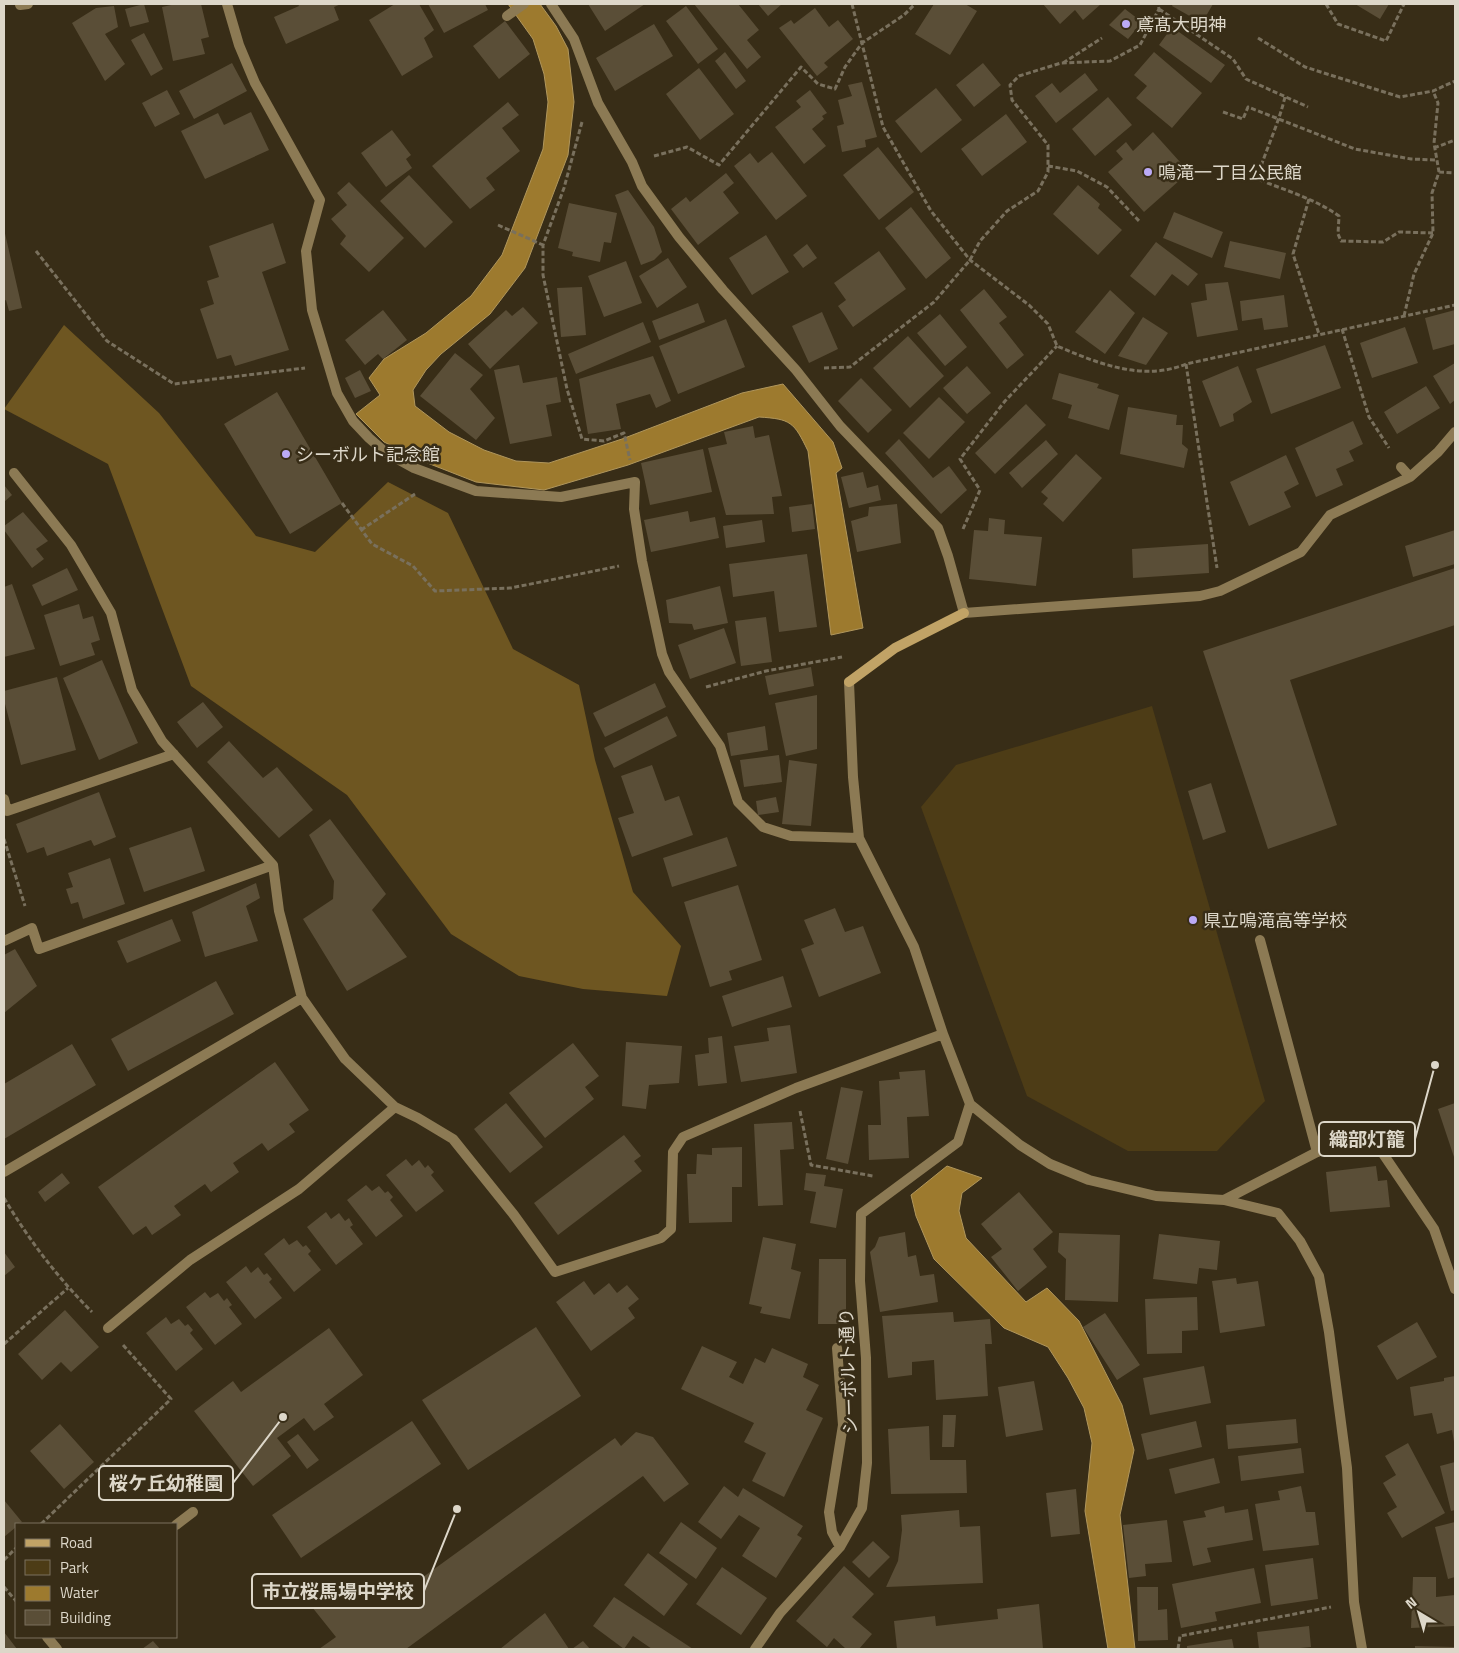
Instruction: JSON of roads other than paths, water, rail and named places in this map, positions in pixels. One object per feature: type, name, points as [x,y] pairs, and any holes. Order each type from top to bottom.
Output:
[{"type":"street","points":[[227,4],[239,45],[255,83],[320,200],[306,251],[312,310],[337,393],[352,421],[385,452],[414,468],[476,490],[561,497],[636,482],[634,509],[642,561],[662,654],[669,672],[720,746],[738,802],[763,827],[791,836],[859,838]]},
{"type":"street","points":[[507,16],[524,4]]},
{"type":"street","points":[[551,4],[574,39],[598,103],[632,162],[642,186],[679,237],[723,290],[796,370],[840,426],[938,528],[964,613]]},
{"type":"street","points":[[1362,1649],[1354,1602],[1348,1468],[1330,1332],[1319,1276],[1300,1241],[1278,1212],[1224,1200],[1156,1196],[1089,1180],[1050,1164],[1020,1145],[970,1104],[943,1034],[914,948],[859,838],[852,777],[849,682],[895,648],[964,613],[1200,596],[1220,591],[1301,552],[1330,515],[1410,477],[1438,452],[1455,432]]},
{"type":"street","points":[[1401,467],[1410,477]]},
{"type":"street","points":[[14,474],[71,545],[111,613],[132,690],[162,741],[273,865],[279,911],[302,998],[345,1059],[395,1107],[453,1139],[514,1215],[555,1272],[661,1238],[671,1229],[673,1152],[683,1137],[796,1088],[943,1034]]},
{"type":"street","points":[[4,798],[7,811],[174,754]]},
{"type":"street","points":[[4,941],[32,928],[40,949],[273,865]]},
{"type":"street","points":[[1260,940],[1317,1152]]},
{"type":"street","points":[[4,1172],[302,998]]},
{"type":"street","name":"シーボルト通り","points":[[755,1649],[780,1613],[840,1547],[862,1508],[867,1463],[866,1358],[860,1281],[861,1214],[958,1142],[970,1104]]},
{"type":"street","points":[[108,1328],[190,1260],[300,1189],[395,1107]]},
{"type":"street","points":[[1224,1200],[1317,1152],[1371,1136],[1434,1229],[1455,1288]]},
{"type":"street","points":[[837,1348],[843,1425],[829,1512],[832,1532],[840,1547]]},
{"type":"street","points":[[178,1523],[193,1512]]},
{"type":"street","points":[[48,1638],[57,1649]]},
{"type":"water","points":[[508,4],[540,4],[556,26],[568,49],[574,102],[568,155],[525,268],[490,314],[441,354],[426,370],[413,390],[415,406],[449,432],[484,450],[516,461],[549,463],[622,439],[742,393],[783,384],[833,442],[842,468],[836,473],[863,628],[831,635],[808,451],[795,428],[785,421],[759,417],[628,465],[544,490],[476,482],[430,464],[384,442],[356,414],[380,395],[369,378],[384,359],[426,333],[471,296],[502,255],[543,149],[548,102],[544,74],[533,39]]},
{"type":"water","points":[[947,1166],[982,1178],[962,1193],[959,1211],[966,1238],[1026,1302],[1047,1288],[1079,1321],[1122,1405],[1134,1450],[1120,1515],[1135,1649],[1108,1649],[1085,1511],[1092,1443],[1084,1408],[1048,1347],[1004,1328],[934,1259],[916,1216],[911,1195]]},
{"type":"place","name":"鳶髙大明神","points":[[1126,24]]},
{"type":"place","name":"鳴滝一丁目公民館","points":[[1148,172]]},
{"type":"place","name":"シーボルト記念館","points":[[286,454]]},
{"type":"place","name":"県立鳴滝高等学校","points":[[1193,920]]},
{"type":"place","name":"織部灯籠","points":[[1435,1065]]},
{"type":"place","name":"桜ケ丘幼稚園","points":[[283,1417]]},
{"type":"place","name":"市立桜馬場中学校","points":[[457,1509]]}]
